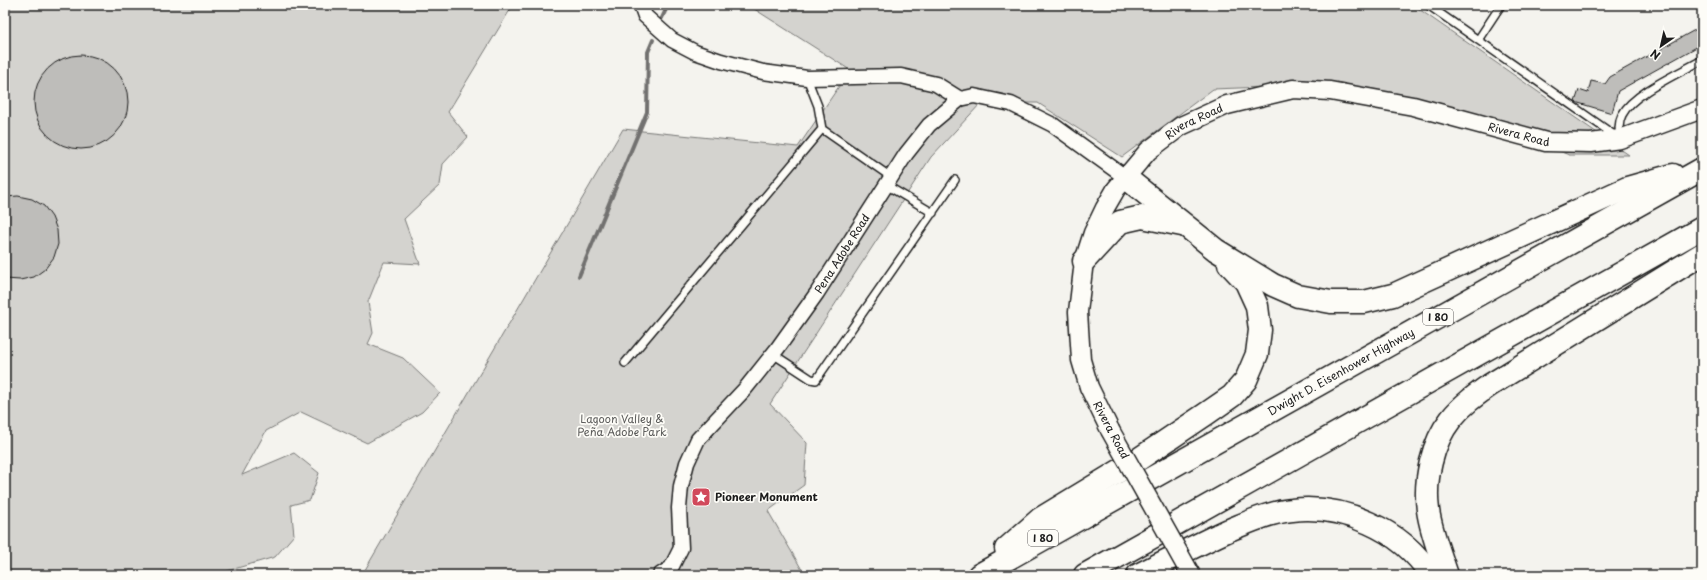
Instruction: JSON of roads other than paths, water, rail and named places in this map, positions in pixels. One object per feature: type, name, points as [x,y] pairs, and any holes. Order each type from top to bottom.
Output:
[{"type":"highway","points":[[1216,250],[1273,285],[1298,296],[1330,302],[1364,302],[1392,295],[1430,279],[1627,188],[1702,168]]},
{"type":"highway","name":"Dwight D. Eisenhower Highway","points":[[978,575],[1702,168]]},
{"type":"highway","points":[[978,575],[1040,519],[1139,458],[1232,396],[1246,380],[1257,354],[1260,330],[1257,306],[1246,282],[1216,250],[1125,177]]},
{"type":"highway","points":[[1084,261],[1120,222],[1142,217],[1186,225]]},
{"type":"highway","points":[[1085,575],[1702,228]]},
{"type":"highway","points":[[1447,575],[1428,510],[1427,486],[1430,464],[1439,439],[1450,420],[1468,401],[1490,385],[1702,254]]},
{"type":"highway","points":[[1138,575],[1247,522],[1272,513],[1292,510],[1338,512],[1378,527],[1396,538],[1412,552],[1431,575]]},
{"type":"street","points":[[641,5],[645,16],[664,34],[695,52],[763,72],[807,78],[900,76],[936,84],[960,100],[974,96],[1011,104],[1053,125],[1125,177]]},
{"type":"street","name":"Rivera Road","points":[[1191,575],[1110,430],[1089,388],[1081,360],[1078,312],[1084,261],[1093,233],[1105,208],[1125,177],[1148,151],[1181,126],[1227,105],[1293,89],[1330,91],[1412,106],[1546,142],[1591,143],[1620,139],[1702,109]]},
{"type":"street","name":"Pena Adobe Road","points":[[660,575],[671,568],[681,548],[679,508],[682,486],[687,463],[698,440],[745,389],[773,354],[817,293],[906,154],[929,125],[960,100]]},
{"type":"lane","points":[[1428,5],[1620,139]]},
{"type":"lane","points":[[1478,40],[1502,5]]},
{"type":"lane","points":[[1620,139],[1619,125],[1621,116],[1637,97],[1702,60]]},
{"type":"lane","points":[[807,78],[818,106],[822,129],[888,181],[933,213]]},
{"type":"lane","points":[[625,363],[822,129]]},
{"type":"lane","points":[[773,354],[811,379],[816,380],[955,180]]},
{"type":"waterway","points":[[662,18],[668,5]]},
{"type":"waterway","points":[[579,276],[647,112],[648,52],[653,40]]},
{"type":"place","name":"Pioneer Monument","points":[[701,497]]},
{"type":"park label","name":"Lagoon Valley & Peña Adobe Park","points":[[622,425]]}]
